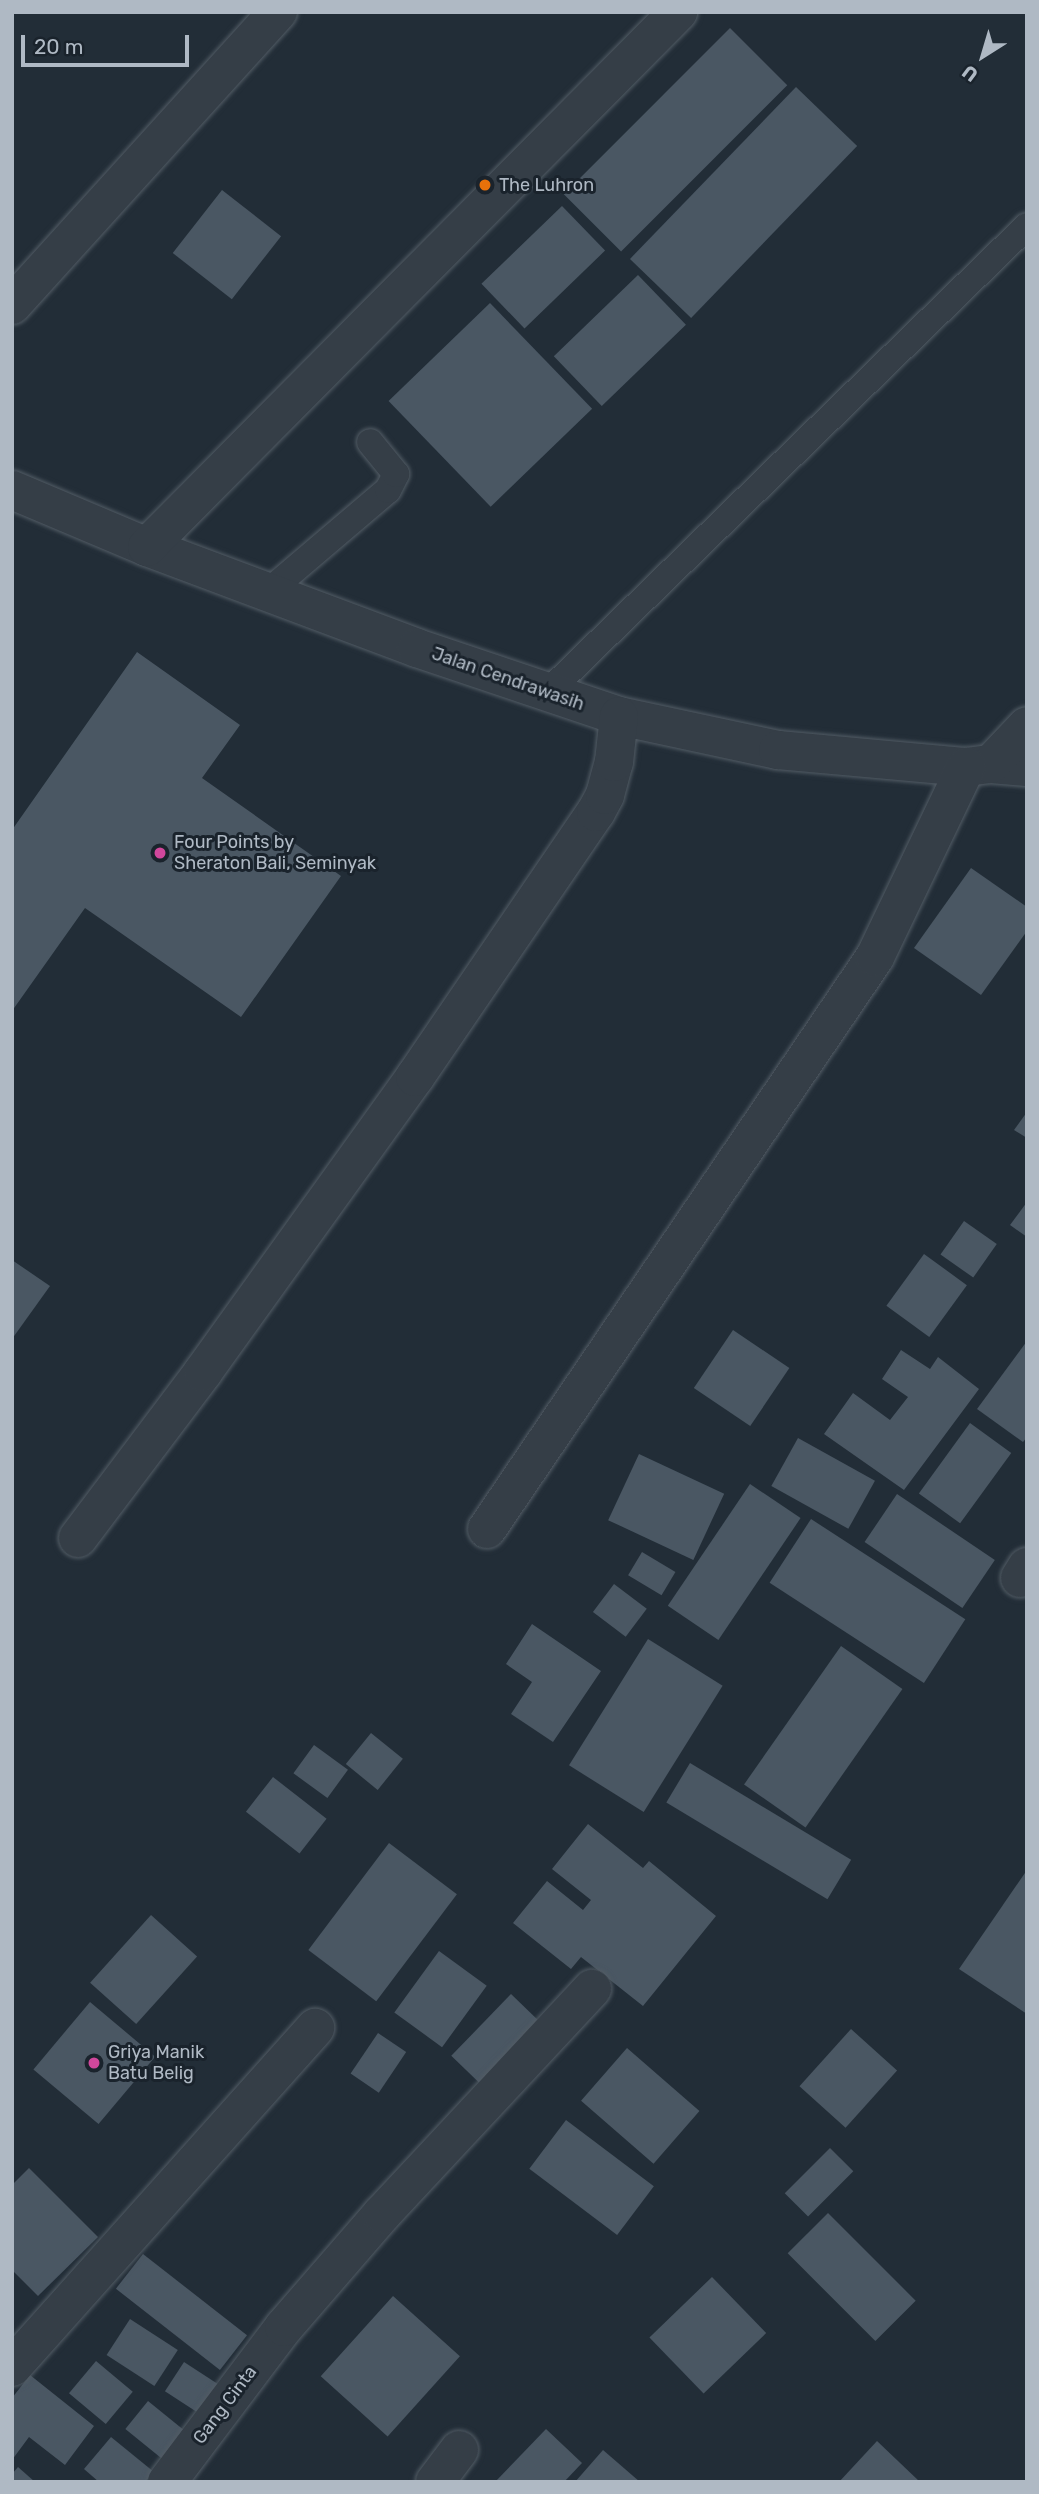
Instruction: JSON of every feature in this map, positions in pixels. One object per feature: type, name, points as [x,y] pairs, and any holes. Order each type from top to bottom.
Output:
[{"type":"street","points":[[12,304],[278,12]]},
{"type":"street","points":[[147,547],[678,12]]},
{"type":"street","name":"Jalan Cendrawasih","points":[[12,490],[147,547],[416,648],[619,716],[778,750],[995,766]]},
{"type":"street","points":[[78,1538],[202,1373],[415,1077],[596,811],[605,795],[612,770],[619,716]]},
{"type":"street","points":[[488,1529],[875,957],[995,766],[1027,726]]},
{"type":"street","name":"Gang Cinta","points":[[167,2482],[284,2327],[382,2214],[592,1989]]},
{"type":"street","points":[[12,2367],[315,2028]]},
{"type":"street","points":[[435,2482],[459,2450]]},
{"type":"lane","points":[[548,692],[1027,226]]},
{"type":"lane","points":[[268,592],[388,490],[396,474],[370,442]]},
{"type":"building","points":[[730,28],[787,85],[621,251],[564,194]]},
{"type":"building","points":[[796,87],[857,146],[691,318],[630,259]]},
{"type":"building","points":[[222,190],[281,236],[232,299],[173,253]]},
{"type":"building","points":[[562,206],[605,251],[525,328],[481,284]]},
{"type":"building","points":[[638,275],[686,325],[602,406],[554,356]]},
{"type":"building","points":[[490,303],[592,409],[491,507],[389,401]]},
{"type":"building","name":"Four Points by Sheraton Bali, Seminyak","points":[[137,652],[240,725],[202,778],[341,876],[241,1017],[85,908],[12,1011],[12,830]]},
{"type":"building","points":[[971,868],[1027,907],[1027,931],[981,995],[914,948]]},
{"type":"building","points":[[1027,1112],[1027,1138],[1014,1130]]},
{"type":"building","points":[[1027,1202],[1027,1237],[1010,1225]]},
{"type":"building","points":[[964,1221],[997,1244],[973,1278],[940,1255]]},
{"type":"building","points":[[924,1254],[967,1285],[929,1337],[886,1306]]},
{"type":"building","points":[[12,1260],[50,1286],[12,1339]]},
{"type":"building","points":[[733,1330],[789,1368],[750,1426],[694,1388]]},
{"type":"building","points":[[1027,1341],[1027,1437],[1023,1442],[977,1409]]},
{"type":"building","points":[[901,1350],[930,1369],[938,1357],[979,1389],[904,1490],[824,1434],[853,1393],[890,1420],[908,1397],[882,1379]]},
{"type":"building","points":[[970,1423],[1011,1453],[960,1523],[919,1493]]},
{"type":"building","points":[[798,1438],[875,1481],[848,1529],[771,1486]]},
{"type":"building","points":[[639,1454],[724,1494],[693,1560],[608,1520]]},
{"type":"building","points":[[750,1484],[801,1518],[718,1640],[668,1606]]},
{"type":"building","points":[[897,1494],[995,1560],[962,1608],[865,1542]]},
{"type":"building","points":[[811,1519],[965,1619],[924,1683],[770,1583]]},
{"type":"building","points":[[642,1552],[675,1572],[662,1595],[628,1575]]},
{"type":"building","points":[[614,1584],[647,1609],[626,1637],[593,1612]]},
{"type":"building","points":[[532,1624],[601,1671],[553,1742],[511,1714],[532,1682],[506,1664]]},
{"type":"building","points":[[648,1639],[723,1686],[644,1812],[569,1765]]},
{"type":"building","points":[[841,1646],[902,1689],[806,1827],[744,1784]]},
{"type":"building","points":[[371,1733],[403,1759],[378,1790],[346,1764]]},
{"type":"building","points":[[314,1745],[348,1770],[327,1798],[293,1773]]},
{"type":"building","points":[[690,1763],[851,1860],[827,1899],[666,1802]]},
{"type":"building","points":[[273,1777],[327,1819],[299,1854],[246,1812]]},
{"type":"building","points":[[588,1824],[643,1868],[649,1861],[716,1916],[643,2006],[581,1957],[571,1969],[513,1923],[547,1881],[583,1910],[591,1900],[552,1869]]},
{"type":"building","points":[[389,1843],[457,1894],[376,2001],[308,1950]]},
{"type":"building","points":[[1027,1870],[1027,2014],[959,1969]]},
{"type":"building","points":[[151,1915],[197,1956],[136,2024],[90,1983]]},
{"type":"building","points":[[439,1951],[487,1986],[442,2047],[394,2012]]},
{"type":"building","points":[[511,1994],[547,2029],[487,2091],[451,2056]]},
{"type":"building","name":"Griya Manik Batu Belig","points":[[90,2002],[155,2057],[99,2124],[33,2069]]},
{"type":"building","points":[[851,2029],[897,2070],[846,2128],[799,2086]]},
{"type":"building","points":[[378,2033],[406,2052],[379,2093],[351,2074]]},
{"type":"building","points":[[627,2048],[699,2111],[654,2164],[581,2101]]},
{"type":"building","points":[[566,2120],[654,2186],[617,2235],[529,2169]]},
{"type":"building","points":[[830,2148],[853,2171],[808,2217],[785,2193]]},
{"type":"building","points":[[29,2168],[98,2237],[38,2296],[12,2270],[12,2185]]},
{"type":"building","points":[[828,2213],[916,2301],[875,2341],[788,2253]]},
{"type":"building","points":[[143,2254],[247,2335],[220,2370],[116,2289]]},
{"type":"building","points":[[712,2277],[766,2333],[704,2394],[649,2337]]},
{"type":"building","points":[[393,2296],[460,2356],[388,2436],[321,2376]]},
{"type":"building","points":[[130,2319],[178,2350],[154,2386],[107,2355]]},
{"type":"building","points":[[96,2361],[133,2392],[106,2424],[69,2393]]},
{"type":"building","points":[[184,2362],[221,2386],[202,2415],[165,2391]]},
{"type":"building","points":[[30,2375],[94,2426],[65,2465],[29,2437],[12,2460],[12,2398]]},
{"type":"building","points":[[148,2401],[185,2431],[163,2459],[125,2429]]},
{"type":"building","points":[[546,2429],[582,2463],[564,2482],[495,2482]]},
{"type":"building","points":[[111,2437],[154,2472],[145,2482],[99,2482],[84,2469]]},
{"type":"building","points":[[877,2441],[920,2482],[839,2482]]},
{"type":"building","points":[[603,2450],[640,2482],[575,2482]]},
{"type":"building","points":[[18,2467],[35,2482],[12,2482],[12,2474]]},
{"type":"place","name":"The Luhron","points":[[485,185]]},
{"type":"place","name":"Four Points by Sheraton Bali, Seminyak","points":[[160,853]]},
{"type":"place","name":"Griya Manik Batu Belig","points":[[94,2063]]}]
